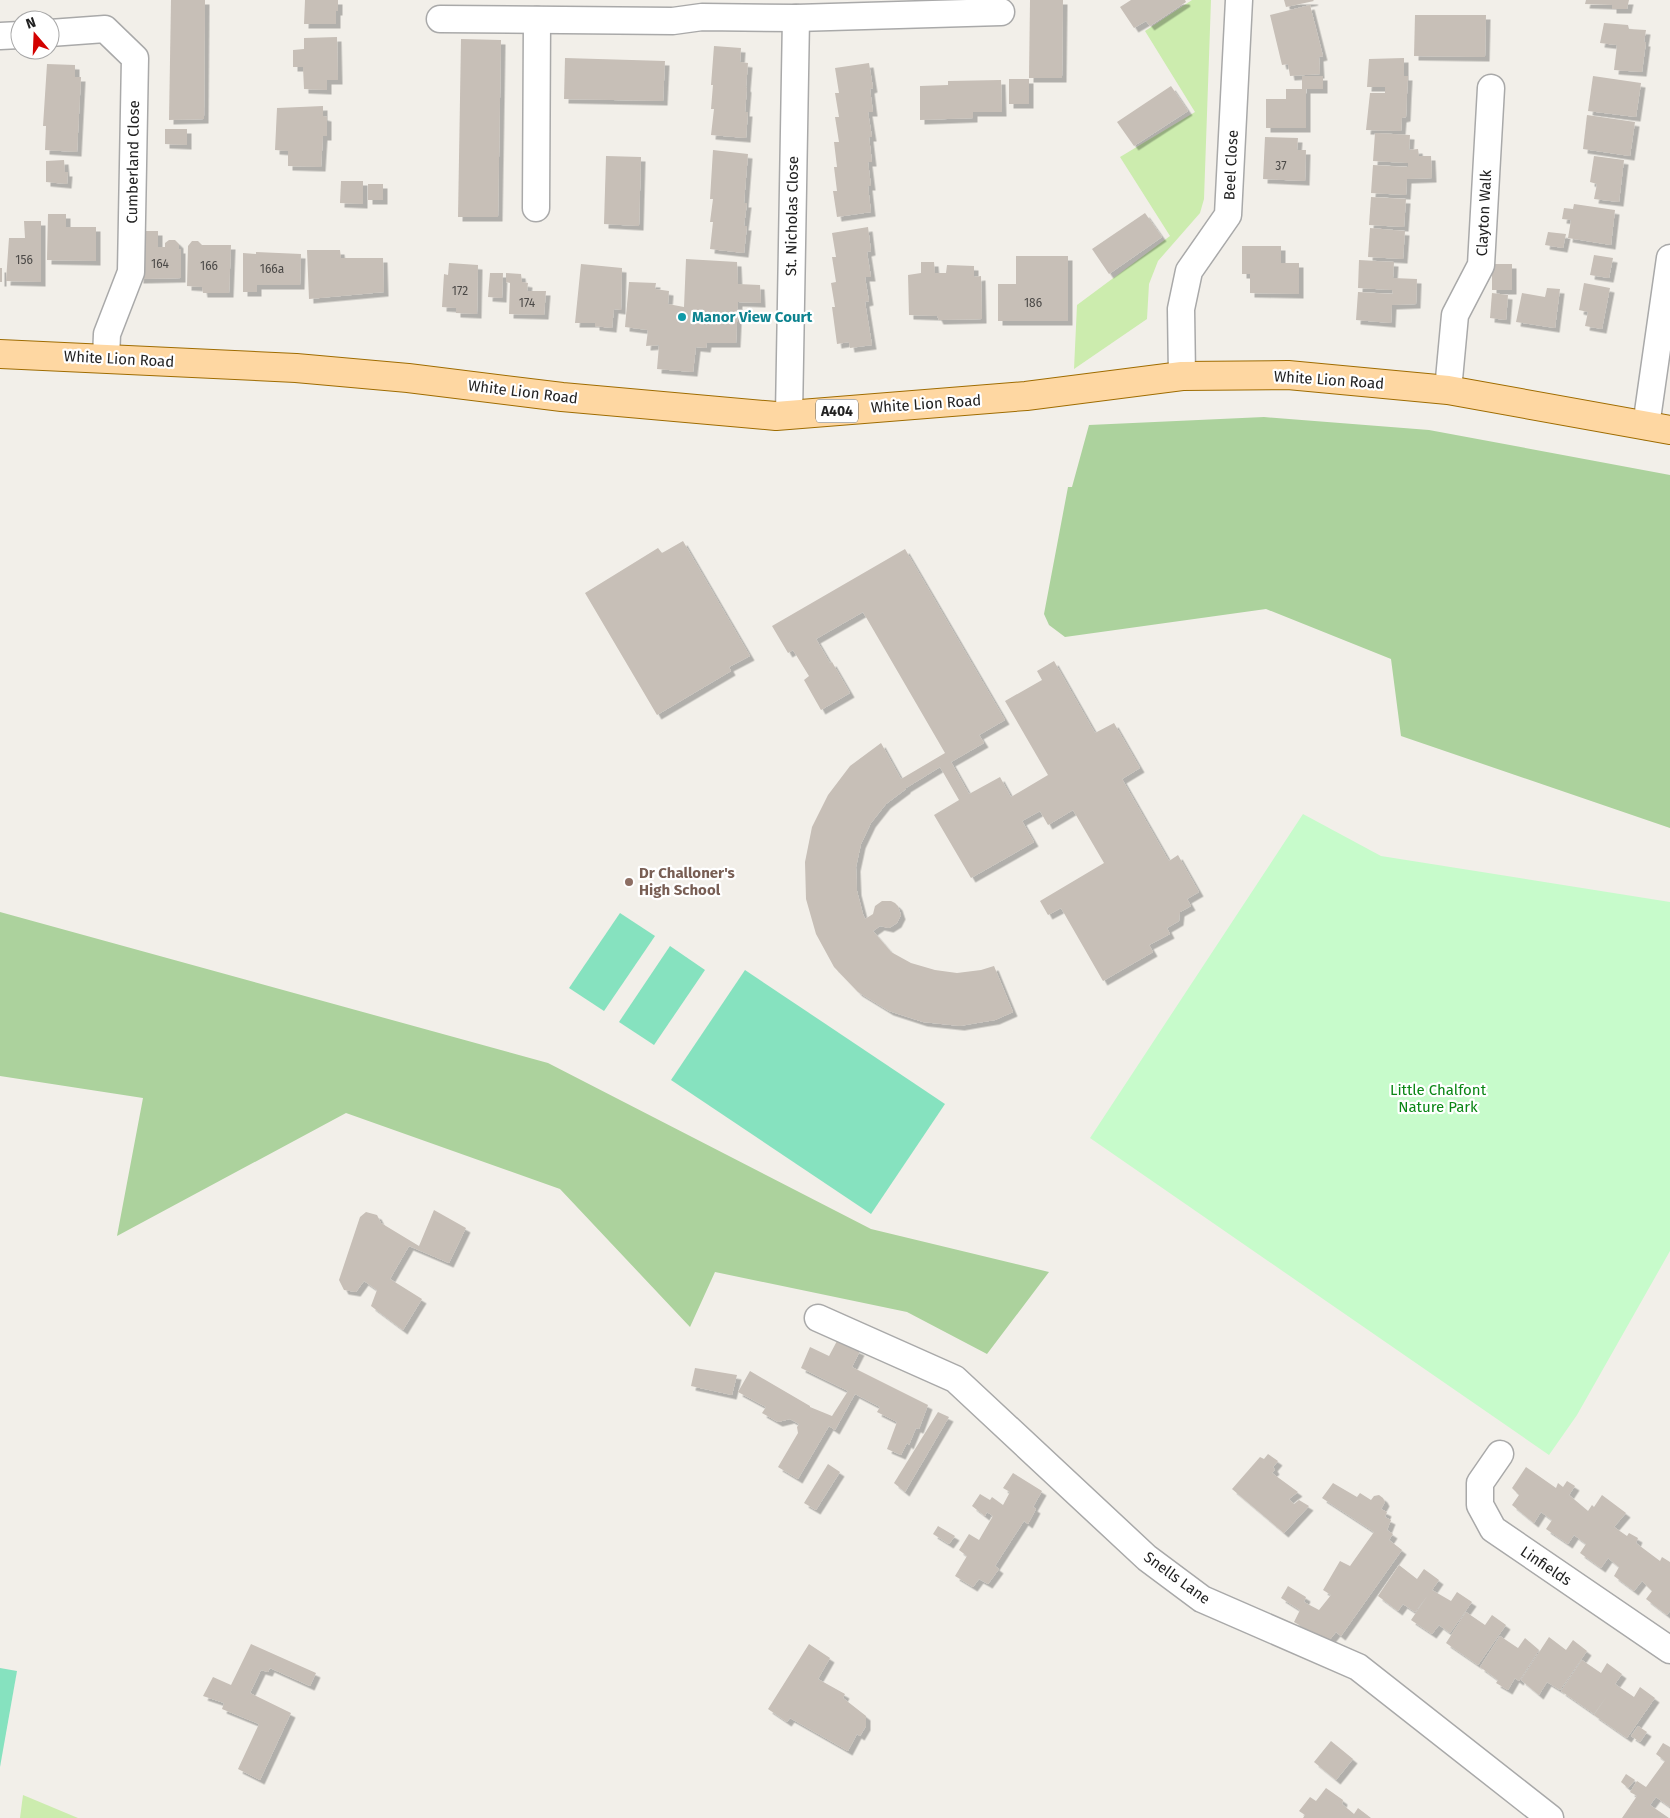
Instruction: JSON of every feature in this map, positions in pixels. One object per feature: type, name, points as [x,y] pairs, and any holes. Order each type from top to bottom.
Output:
[{"type":"main road","name":"White Lion Road","points":[[0,354],[296,368],[408,378],[562,397],[776,416],[1026,396],[1182,376],[1288,375],[1448,390],[1658,428]]},
{"type":"street","name":"Beel Close","points":[[1182,376],[1181,309],[1189,271],[1228,216],[1239,0]]},
{"type":"street","points":[[440,20],[674,20],[702,17],[796,18],[1001,12]]},
{"type":"street","name":"St. Nicholas Close","points":[[789,415],[796,18]]},
{"type":"street","points":[[536,208],[537,20]]},
{"type":"street","name":"Cumberland Close","points":[[60,32],[105,29],[135,58],[130,272],[107,334],[106,358]]},
{"type":"street","name":"Clayton Walk","points":[[1448,390],[1455,316],[1481,265],[1491,88]]},
{"type":"street","points":[[1658,428],[1670,258]]},
{"type":"street","name":"Snells Lane","points":[[818,1318],[955,1379],[1147,1558],[1202,1599],[1358,1667],[1550,1818]]},
{"type":"street","name":"Linfields","points":[[1500,1454],[1480,1483],[1480,1505],[1493,1529],[1670,1650]]},
{"type":"green space","points":[[1192,0],[1211,0],[1204,199],[1200,213],[1158,261],[1149,284],[1147,319],[1074,369],[1077,305],[1170,236],[1120,157],[1195,112],[1145,31]]},
{"type":"green space","points":[[1264,417],[1429,430],[1670,475],[1670,828],[1401,736],[1391,659],[1266,609],[1065,637],[1049,625],[1044,614],[1068,487],[1072,487],[1089,425]]},
{"type":"green space","name":"Little Chalfont Nature Park","points":[[1303,814],[1381,856],[1670,902],[1670,1251],[1577,1415],[1549,1455],[1090,1138]]},
{"type":"green space","points":[[0,912],[548,1063],[871,1229],[1049,1272],[987,1354],[907,1312],[715,1272],[690,1327],[560,1189],[346,1113],[117,1236],[143,1098],[0,1076]]},
{"type":"green space","points":[[620,913],[655,936],[604,1011],[569,988]]},
{"type":"green space","points":[[670,946],[705,970],[654,1045],[619,1022]]},
{"type":"green space","points":[[745,970],[945,1104],[871,1214],[671,1080]]},
{"type":"green space","points":[[0,1668],[17,1671],[0,1767]]},
{"type":"green space","points":[[23,1795],[78,1818],[20,1818]]},
{"type":"building","points":[[171,0],[205,0],[204,119],[169,120]]},
{"type":"building","points":[[305,0],[338,0],[336,24],[304,24]]},
{"type":"building","points":[[1030,0],[1063,0],[1062,78],[1029,78]]},
{"type":"building","points":[[1131,0],[1185,0],[1186,2],[1150,26],[1146,21],[1134,28],[1120,7]]},
{"type":"building","points":[[1284,0],[1313,0],[1314,1],[1286,7]]},
{"type":"building","points":[[1586,0],[1629,0],[1627,9],[1612,9],[1612,5],[1585,4]]},
{"type":"building","points":[[1310,5],[1323,56],[1319,57],[1320,74],[1290,76],[1288,64],[1282,65],[1270,15]]},
{"type":"building","points":[[1415,15],[1486,15],[1485,57],[1414,56]]},
{"type":"building","points":[[1604,23],[1628,25],[1629,29],[1646,30],[1642,72],[1614,70],[1617,45],[1600,43]]},
{"type":"building","points":[[337,37],[338,80],[327,80],[327,90],[304,89],[303,67],[293,67],[293,50],[304,49],[304,38]]},
{"type":"building","points":[[461,39],[501,40],[498,217],[458,217]]},
{"type":"building","points":[[714,46],[741,48],[740,62],[748,63],[745,112],[748,112],[746,138],[711,135],[714,109],[711,109],[713,85],[711,85]]},
{"type":"building","points":[[565,58],[665,61],[663,101],[564,99]]},
{"type":"building","points":[[1404,58],[1404,76],[1408,76],[1406,117],[1402,118],[1401,131],[1366,130],[1370,93],[1385,93],[1385,87],[1367,87],[1369,59]]},
{"type":"building","points":[[869,63],[873,88],[870,89],[873,112],[868,112],[872,137],[869,137],[872,162],[868,162],[871,186],[868,186],[871,212],[837,217],[833,191],[837,191],[834,167],[837,167],[834,142],[839,142],[835,117],[839,117],[835,93],[839,93],[835,68]]},
{"type":"building","points":[[47,64],[75,65],[75,77],[81,77],[77,152],[45,150],[46,126],[43,126]]},
{"type":"building","points":[[1302,76],[1323,76],[1323,89],[1306,89],[1306,128],[1266,128],[1266,99],[1286,99],[1286,89],[1302,89]]},
{"type":"building","points":[[1593,76],[1641,83],[1636,117],[1588,111]]},
{"type":"building","points":[[1009,79],[1029,79],[1029,104],[1009,104]]},
{"type":"building","points":[[1001,80],[1002,112],[973,112],[973,118],[920,120],[920,86],[948,85],[948,81]]},
{"type":"building","points":[[1171,86],[1188,111],[1134,146],[1117,122]]},
{"type":"building","points":[[323,106],[323,116],[327,117],[327,136],[323,136],[321,167],[288,166],[288,151],[275,150],[277,108]]},
{"type":"building","points":[[1587,115],[1635,122],[1630,156],[1583,149]]},
{"type":"building","points":[[165,129],[187,129],[187,145],[165,144]]},
{"type":"building","points":[[1375,133],[1410,135],[1409,150],[1418,149],[1419,156],[1431,156],[1432,178],[1407,179],[1406,195],[1371,193],[1373,165],[1408,167],[1408,163],[1373,161]]},
{"type":"building","points":[[1265,137],[1298,138],[1297,150],[1306,150],[1305,181],[1263,179]]},
{"type":"building","points":[[713,150],[748,154],[744,203],[747,203],[744,226],[747,226],[744,253],[710,249],[713,222],[710,222],[713,199],[710,199]]},
{"type":"building","points":[[606,156],[641,157],[639,226],[604,224]]},
{"type":"building","points":[[1594,156],[1624,160],[1619,202],[1594,199],[1597,184],[1590,182]]},
{"type":"building","points":[[64,160],[65,172],[68,172],[67,184],[46,182],[46,161]]},
{"type":"building","points":[[341,181],[363,181],[363,204],[340,203]]},
{"type":"building","points":[[368,184],[383,184],[383,200],[368,200]]},
{"type":"building","points":[[1371,197],[1406,199],[1404,227],[1369,225]]},
{"type":"building","points":[[1574,204],[1615,210],[1611,245],[1568,238],[1571,220],[1562,219],[1564,208],[1573,209]]},
{"type":"building","points":[[1145,213],[1162,237],[1109,274],[1092,249]]},
{"type":"building","points":[[48,214],[66,214],[66,227],[96,227],[96,261],[47,260]]},
{"type":"building","points":[[24,221],[41,221],[41,282],[6,281],[9,238],[25,238]]},
{"type":"building","points":[[868,227],[871,251],[867,252],[871,277],[865,277],[869,301],[865,302],[872,345],[850,348],[849,342],[837,344],[832,307],[835,307],[831,283],[836,282],[832,257],[836,257],[832,233]]},
{"type":"building","points":[[1370,228],[1405,231],[1403,259],[1368,257]]},
{"type":"building","points":[[141,231],[158,231],[158,247],[165,247],[165,243],[169,240],[175,240],[179,244],[179,249],[181,249],[181,278],[139,279]]},
{"type":"building","points":[[1548,232],[1566,234],[1563,248],[1545,245]]},
{"type":"building","points":[[192,241],[198,241],[202,245],[231,245],[229,293],[203,293],[202,287],[187,286],[188,246]]},
{"type":"building","points":[[1242,246],[1281,246],[1281,263],[1299,263],[1299,294],[1250,293],[1250,274],[1242,274]]},
{"type":"building","points":[[307,250],[340,250],[341,258],[383,258],[384,292],[309,299]]},
{"type":"building","points":[[256,252],[301,254],[300,285],[257,285],[257,292],[243,292],[243,253],[256,254]]},
{"type":"building","points":[[1594,255],[1613,258],[1609,278],[1590,275]]},
{"type":"building","points":[[1016,256],[1068,256],[1068,321],[998,321],[998,284],[1016,284]]},
{"type":"building","name":"Manor View Court","points":[[686,259],[737,262],[738,284],[760,285],[761,303],[738,302],[736,343],[707,343],[706,348],[696,347],[693,372],[657,369],[659,345],[646,346],[648,330],[625,327],[629,282],[656,283],[655,289],[669,291],[668,304],[684,307]]},
{"type":"building","points":[[1359,260],[1394,262],[1393,278],[1417,279],[1416,304],[1392,305],[1391,323],[1356,320],[1358,292],[1393,294],[1392,290],[1358,288]]},
{"type":"building","points":[[921,262],[934,262],[935,273],[946,273],[947,265],[974,266],[974,277],[981,276],[982,319],[939,320],[937,316],[909,315],[908,275],[921,273]]},
{"type":"building","points":[[449,263],[478,265],[477,314],[456,313],[456,308],[442,307],[444,274],[448,275]]},
{"type":"building","points":[[581,264],[622,268],[621,310],[614,309],[612,328],[595,326],[595,323],[575,323]]},
{"type":"building","points":[[1492,264],[1512,264],[1512,290],[1492,290]]},
{"type":"building","points":[[0,268],[2,268],[2,282],[0,282]]},
{"type":"building","points":[[490,273],[503,273],[502,298],[488,297]]},
{"type":"building","points":[[506,273],[521,274],[522,282],[528,283],[527,291],[546,291],[544,315],[509,314],[510,283],[506,282]]},
{"type":"building","points":[[1584,283],[1610,288],[1602,329],[1585,326],[1588,312],[1579,310]]},
{"type":"building","points":[[1547,288],[1560,289],[1555,328],[1516,322],[1522,293],[1545,297]]},
{"type":"building","points":[[1492,293],[1508,295],[1506,320],[1490,318]]},
{"type":"building","points":[[683,541],[750,656],[729,667],[731,671],[657,715],[585,593],[658,548],[662,553]]},
{"type":"building","points":[[905,549],[1005,720],[979,735],[984,743],[951,762],[969,794],[1000,777],[1011,797],[1048,775],[1005,701],[1042,680],[1037,671],[1054,661],[1095,733],[1114,723],[1140,768],[1122,779],[1169,861],[1178,855],[1199,892],[1187,899],[1191,906],[1180,912],[1179,921],[1167,928],[1170,934],[1149,945],[1153,952],[1103,981],[1061,908],[1048,915],[1040,901],[1104,863],[1073,810],[1048,825],[1040,811],[1022,821],[1034,842],[971,878],[934,815],[959,800],[940,767],[906,788],[886,804],[871,823],[861,844],[856,867],[857,891],[865,919],[873,914],[875,906],[882,901],[891,901],[898,906],[901,915],[897,923],[889,928],[880,926],[873,931],[891,952],[911,963],[935,970],[957,973],[981,970],[994,966],[1013,1012],[995,1020],[960,1026],[923,1022],[889,1011],[858,992],[834,967],[816,934],[806,899],[805,862],[812,827],[828,795],[850,766],[881,743],[901,779],[945,753],[863,612],[816,639],[850,693],[821,710],[804,680],[809,676],[793,650],[788,653],[772,626]]},
{"type":"building","points":[[434,1210],[466,1228],[449,1263],[409,1246],[390,1279],[422,1299],[403,1330],[371,1306],[377,1290],[364,1281],[356,1292],[344,1290],[339,1280],[360,1217],[366,1212],[377,1215],[381,1223],[419,1246]]},
{"type":"building","points":[[837,1341],[860,1351],[852,1367],[928,1405],[919,1429],[916,1428],[909,1445],[907,1443],[901,1455],[887,1449],[897,1422],[877,1412],[880,1407],[855,1394],[835,1430],[829,1426],[798,1479],[778,1467],[798,1433],[797,1427],[799,1424],[790,1419],[778,1422],[762,1413],[766,1407],[738,1392],[750,1371],[810,1407],[832,1416],[848,1391],[801,1368],[810,1347],[829,1356]]},
{"type":"building","points":[[695,1368],[737,1375],[732,1395],[691,1386]]},
{"type":"building","points":[[938,1412],[949,1417],[905,1492],[894,1483]]},
{"type":"building","points":[[1268,1454],[1278,1461],[1273,1467],[1275,1470],[1272,1473],[1298,1492],[1289,1499],[1294,1504],[1299,1500],[1309,1506],[1284,1533],[1232,1489],[1260,1457],[1264,1459]]},
{"type":"building","points":[[828,1464],[840,1472],[816,1510],[804,1503]]},
{"type":"building","points":[[1526,1467],[1556,1488],[1558,1483],[1563,1487],[1567,1481],[1575,1486],[1569,1495],[1588,1511],[1592,1505],[1594,1507],[1602,1495],[1626,1513],[1614,1527],[1627,1536],[1629,1533],[1638,1538],[1636,1543],[1660,1561],[1662,1557],[1670,1562],[1670,1611],[1667,1615],[1646,1599],[1652,1591],[1642,1581],[1634,1591],[1614,1576],[1619,1567],[1608,1558],[1601,1568],[1580,1553],[1586,1544],[1574,1535],[1568,1544],[1546,1529],[1552,1520],[1541,1512],[1534,1523],[1512,1505],[1519,1495],[1512,1488]]},
{"type":"building","points":[[1013,1473],[1042,1491],[1033,1507],[1036,1509],[1028,1524],[1024,1521],[995,1566],[999,1569],[988,1584],[979,1579],[973,1587],[955,1576],[967,1556],[959,1550],[969,1534],[979,1540],[993,1516],[987,1512],[985,1516],[972,1506],[980,1494],[990,1500],[992,1497],[1003,1505],[1010,1492],[1003,1488]]},
{"type":"building","points":[[1333,1483],[1357,1497],[1360,1493],[1371,1500],[1374,1496],[1379,1495],[1383,1498],[1385,1502],[1381,1509],[1387,1512],[1385,1517],[1391,1520],[1387,1530],[1393,1534],[1389,1540],[1402,1550],[1341,1636],[1336,1632],[1328,1642],[1294,1622],[1300,1610],[1281,1598],[1288,1586],[1306,1597],[1304,1602],[1319,1610],[1331,1595],[1323,1590],[1340,1561],[1350,1566],[1374,1532],[1322,1498]]},
{"type":"building","points":[[938,1526],[955,1536],[949,1544],[933,1534]]},
{"type":"building","points":[[1399,1565],[1417,1579],[1424,1569],[1439,1580],[1432,1590],[1451,1601],[1457,1592],[1472,1602],[1450,1633],[1439,1625],[1432,1634],[1411,1620],[1428,1595],[1415,1612],[1403,1604],[1398,1611],[1378,1596]]},
{"type":"building","points":[[1466,1612],[1485,1625],[1492,1615],[1506,1625],[1478,1665],[1446,1643]]},
{"type":"building","points":[[1500,1636],[1518,1648],[1525,1638],[1539,1650],[1519,1681],[1515,1678],[1508,1690],[1496,1683],[1498,1680],[1480,1667]]},
{"type":"building","points":[[1549,1637],[1566,1650],[1573,1640],[1587,1651],[1560,1690],[1547,1682],[1539,1695],[1521,1680]]},
{"type":"building","points":[[251,1644],[316,1673],[310,1686],[270,1668],[268,1672],[261,1670],[250,1693],[291,1713],[260,1780],[238,1769],[259,1724],[222,1709],[224,1703],[203,1696],[213,1677],[231,1685]]},
{"type":"building","points":[[809,1644],[830,1658],[818,1679],[845,1694],[843,1698],[866,1716],[866,1726],[860,1736],[857,1734],[848,1751],[790,1718],[787,1722],[768,1709]]},
{"type":"building","points":[[1582,1660],[1601,1673],[1607,1663],[1622,1674],[1615,1684],[1634,1697],[1640,1687],[1655,1698],[1627,1738],[1594,1715],[1607,1696],[1594,1714],[1561,1691]]},
{"type":"building","points":[[1638,1726],[1647,1732],[1640,1742],[1631,1736]]},
{"type":"building","points":[[1331,1741],[1353,1759],[1336,1780],[1314,1762]]},
{"type":"building","points":[[1663,1743],[1670,1747],[1670,1807],[1656,1797],[1650,1805],[1669,1818],[1622,1818],[1637,1796],[1630,1792],[1637,1781],[1646,1787],[1665,1761],[1656,1754]]},
{"type":"building","points":[[1626,1774],[1635,1780],[1628,1788],[1621,1782]]},
{"type":"building","points":[[1326,1788],[1343,1800],[1342,1804],[1354,1814],[1358,1808],[1371,1818],[1303,1818],[1305,1815],[1299,1811],[1310,1797],[1316,1801]]},
{"type":"place","name":"Manor View Court","points":[[682,317]]},
{"type":"place","name":"Dr Challoner's High School","points":[[629,882]]}]
